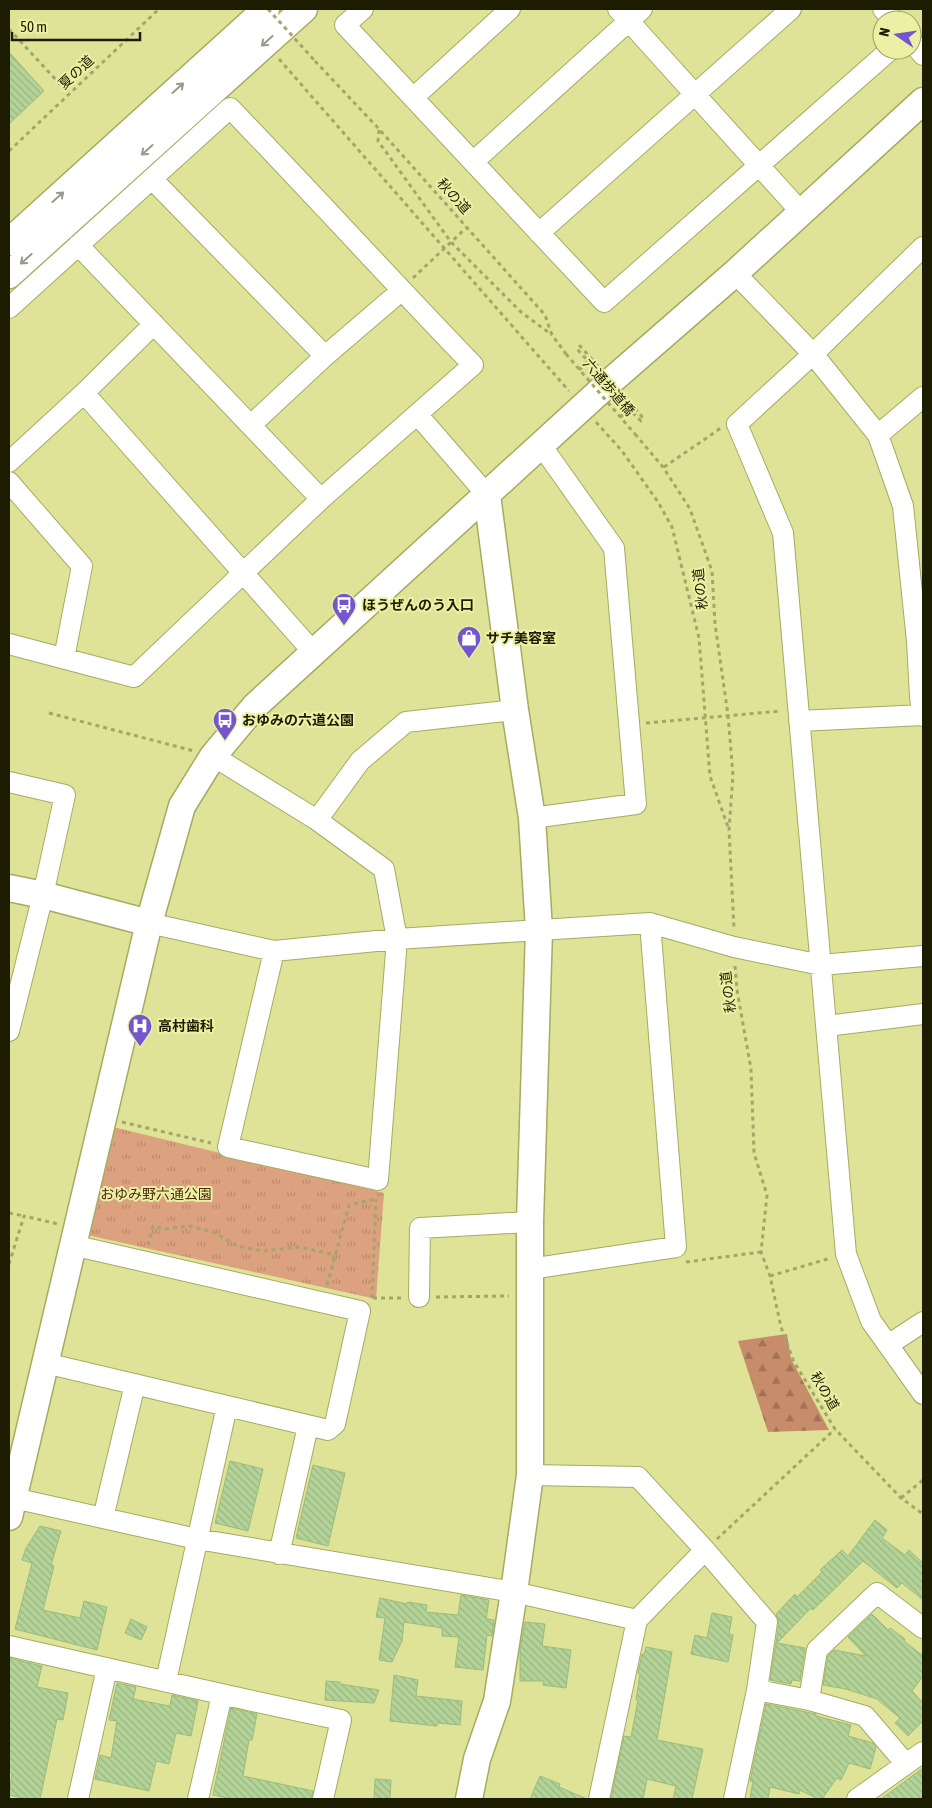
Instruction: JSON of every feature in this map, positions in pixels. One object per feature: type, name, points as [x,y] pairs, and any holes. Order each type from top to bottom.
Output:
[{"type":"street","points":[[9,242],[267,9]]},
{"type":"street","points":[[9,275],[304,9]]},
{"type":"street","points":[[363,9],[344,25],[604,302],[879,60]]},
{"type":"street","points":[[413,98],[510,9]]},
{"type":"street","points":[[539,233],[791,9]]},
{"type":"street","points":[[473,162],[630,13],[695,94],[801,212]]},
{"type":"street","points":[[636,1620],[514,1592],[279,1554],[197,1539],[103,1518],[10,1504],[149,923],[182,806],[213,756],[255,706],[923,101]]},
{"type":"street","points":[[9,308],[230,108],[310,190],[400,290],[473,364],[321,499],[134,677],[9,644]]},
{"type":"street","points":[[152,178],[325,356]]},
{"type":"street","points":[[78,245],[321,499]]},
{"type":"street","points":[[923,247],[738,424],[783,533],[846,1254],[871,1321],[923,1394]]},
{"type":"street","points":[[735,272],[813,354],[878,435],[903,506],[920,641],[922,706],[799,715]]},
{"type":"street","points":[[251,425],[400,290]]},
{"type":"street","points":[[9,462],[84,393],[154,324]]},
{"type":"street","points":[[84,393],[314,654]]},
{"type":"street","points":[[878,435],[923,397]]},
{"type":"street","points":[[417,414],[487,495],[515,710],[532,818],[539,930],[530,1222],[530,1475],[497,1701],[477,1759],[470,1799]]},
{"type":"street","points":[[532,818],[636,804],[614,548],[542,445]]},
{"type":"street","points":[[9,482],[82,566],[64,658]]},
{"type":"street","points":[[317,820],[360,761],[406,722],[515,710]]},
{"type":"street","points":[[213,756],[317,820],[384,869],[397,939],[378,1180],[228,1147],[274,951]]},
{"type":"street","points":[[9,782],[66,796],[9,1031]]},
{"type":"street","points":[[9,888],[149,923],[274,951],[397,939],[650,923],[734,947],[821,965],[923,956]]},
{"type":"street","points":[[530,1269],[676,1247],[650,923]]},
{"type":"street","points":[[826,1026],[923,1014]]},
{"type":"street","points":[[419,1297],[420,1228],[530,1222]]},
{"type":"street","points":[[45,1363],[328,1430],[336,1424],[366,1305],[322,1302],[144,1262],[74,1236]]},
{"type":"street","points":[[888,1345],[923,1322]]},
{"type":"street","points":[[103,1518],[135,1384]]},
{"type":"street","points":[[166,1681],[227,1406]]},
{"type":"street","points":[[279,1554],[308,1426]]},
{"type":"street","points":[[530,1475],[638,1477],[705,1550],[767,1622],[757,1690],[734,1799]]},
{"type":"street","points":[[599,1799],[636,1620],[705,1550]]},
{"type":"street","points":[[809,1700],[817,1650],[877,1593],[923,1628]]},
{"type":"street","points":[[9,1646],[166,1681],[222,1696],[341,1720],[323,1799]]},
{"type":"street","points":[[78,1799],[107,1668]]},
{"type":"street","points":[[757,1690],[809,1700],[865,1716],[906,1764]]},
{"type":"street","points":[[198,1799],[222,1696]]},
{"type":"street","points":[[857,1799],[923,1752]]},
{"type":"path","name":"夏の道","points":[[9,151],[159,9]]},
{"type":"path","name":"秋の道","points":[[267,9],[379,129],[545,315],[552,335],[566,354]]},
{"type":"path","points":[[9,29],[69,94]]},
{"type":"path","points":[[379,129],[378,141],[451,242],[521,312],[552,335]]},
{"type":"path","points":[[400,290],[467,227]]},
{"type":"path","points":[[579,370],[588,361],[577,349],[580,346],[643,418],[641,421],[630,410],[620,417]]},
{"type":"path","name":"六通歩道橋","points":[[566,354],[635,434]]},
{"type":"path","points":[[663,467],[727,424],[738,424]]},
{"type":"path","name":"秋の道","points":[[635,434],[663,467],[690,509],[712,571],[715,624],[728,715],[733,775],[729,830],[737,990],[751,1069],[754,1153],[767,1195],[761,1252],[770,1276],[781,1326],[794,1362],[835,1429],[901,1498],[923,1514]]},
{"type":"path","points":[[49,713],[213,756]]},
{"type":"path","points":[[630,724],[728,715],[799,715]]},
{"type":"path","points":[[102,1117],[228,1147]]},
{"type":"path","points":[[322,1302],[350,1205],[376,1199],[366,1305],[419,1297],[530,1295]]},
{"type":"path","points":[[9,1213],[24,1216],[74,1236]]},
{"type":"path","points":[[9,1264],[24,1216]]},
{"type":"path","points":[[144,1262],[153,1226],[165,1229],[190,1226],[214,1232],[237,1246],[263,1251],[300,1247],[335,1255]]},
{"type":"path","points":[[770,1276],[846,1254]]},
{"type":"path","points":[[705,1550],[835,1429]]},
{"type":"path","points":[[901,1498],[923,1480]]},
{"type":"green space","name":"おゆみ野六通公園","points":[[113,1127],[384,1193],[376,1299],[87,1235]]},
{"type":"green space","points":[[787,1334],[791,1359],[829,1430],[768,1432],[738,1341]]},
{"type":"building","points":[[9,52],[44,91],[9,124]]},
{"type":"building","points":[[230,1461],[263,1469],[248,1531],[215,1523]]},
{"type":"building","points":[[313,1465],[345,1473],[328,1546],[296,1538]]},
{"type":"building","points":[[875,1520],[887,1530],[882,1538],[905,1555],[909,1550],[923,1563],[923,1600],[902,1583],[897,1588],[863,1561],[813,1610],[811,1608],[777,1643],[805,1648],[800,1681],[792,1680],[791,1684],[770,1680],[779,1624],[776,1614],[795,1594],[797,1597],[822,1572],[820,1570],[842,1550],[848,1556]]},
{"type":"building","points":[[40,1526],[61,1531],[51,1565],[54,1566],[43,1610],[80,1618],[84,1601],[107,1607],[97,1650],[15,1629],[32,1563],[22,1560],[26,1548]]},
{"type":"building","points":[[461,1595],[489,1600],[486,1619],[494,1620],[492,1636],[487,1635],[483,1670],[455,1667],[459,1637],[442,1636],[442,1628],[404,1622],[402,1641],[392,1662],[379,1660],[385,1618],[376,1617],[380,1598],[407,1604],[408,1602],[427,1605],[426,1612],[458,1615]]},
{"type":"building","points":[[712,1613],[732,1617],[729,1634],[733,1635],[728,1662],[691,1654],[695,1635],[707,1638]]},
{"type":"building","points":[[872,1614],[888,1630],[890,1628],[905,1639],[904,1641],[923,1656],[923,1676],[912,1691],[923,1703],[923,1721],[908,1736],[895,1723],[900,1718],[877,1699],[846,1689],[823,1685],[828,1656],[834,1650],[866,1656],[848,1637]]},
{"type":"building","points":[[131,1619],[147,1627],[141,1640],[125,1633]]},
{"type":"building","points":[[525,1622],[545,1624],[542,1646],[571,1650],[566,1688],[543,1685],[544,1681],[520,1681],[520,1650]]},
{"type":"building","points":[[646,1647],[672,1652],[657,1740],[703,1749],[692,1799],[673,1799],[676,1786],[647,1779],[643,1799],[611,1799],[624,1736],[631,1737],[638,1700],[636,1700],[640,1674],[638,1673],[642,1654],[644,1655]]},
{"type":"building","points":[[9,1658],[42,1666],[37,1687],[68,1693],[63,1720],[57,1719],[40,1799],[27,1799],[9,1795],[12,1773],[9,1772]]},
{"type":"building","points":[[394,1675],[418,1680],[416,1696],[462,1701],[460,1725],[437,1723],[437,1726],[390,1721]]},
{"type":"building","points":[[326,1681],[379,1690],[374,1703],[325,1700]]},
{"type":"building","points":[[117,1683],[136,1687],[133,1699],[170,1706],[172,1695],[198,1701],[191,1736],[176,1733],[169,1764],[156,1761],[149,1791],[95,1779],[100,1755],[111,1758],[117,1721],[109,1720]]},
{"type":"building","points":[[766,1704],[816,1714],[816,1716],[851,1725],[848,1736],[873,1743],[876,1747],[870,1769],[849,1763],[841,1780],[837,1778],[822,1799],[818,1799],[800,1790],[799,1794],[770,1787],[768,1799],[750,1799],[753,1781],[750,1781]]},
{"type":"building","points":[[231,1708],[257,1714],[252,1740],[249,1740],[243,1776],[313,1791],[311,1799],[232,1799],[213,1795]]},
{"type":"building","points":[[923,1768],[923,1799],[881,1799]]},
{"type":"building","points":[[540,1776],[560,1784],[559,1787],[587,1799],[530,1799]]},
{"type":"building","points":[[375,1779],[391,1780],[390,1799],[374,1799]]},
{"type":"place","name":"ほうぜんのう入口","points":[[344,626]]},
{"type":"place","name":"サチ美容室","points":[[469,659]]},
{"type":"place","name":"おゆみの六道公園","points":[[225,741]]},
{"type":"place","name":"高村歯科","points":[[140,1047]]}]
